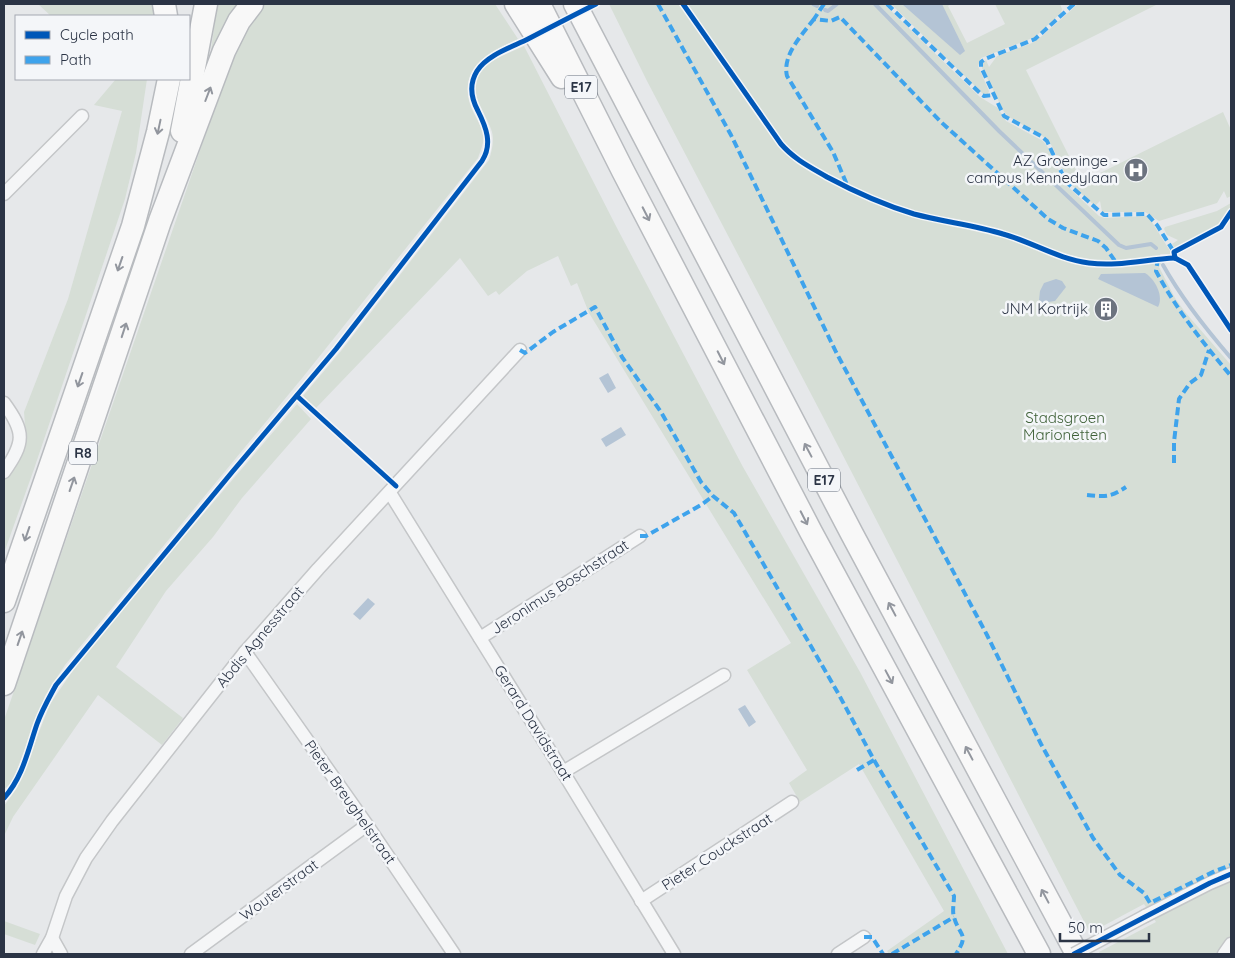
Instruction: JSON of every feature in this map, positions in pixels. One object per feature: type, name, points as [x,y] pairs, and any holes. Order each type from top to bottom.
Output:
[{"type":"highway","name":"R8","points":[[4,684],[160,221],[182,133],[195,66],[198,4]]},
{"type":"highway","points":[[195,66],[206,4]]},
{"type":"highway","points":[[160,221],[224,51],[239,22],[252,4]]},
{"type":"highway","points":[[509,4],[541,45]]},
{"type":"highway","points":[[516,4],[624,171]]},
{"type":"highway","name":"E17","points":[[539,4],[811,532],[1039,954]]},
{"type":"highway","name":"E17","points":[[575,4],[852,534],[1075,954]]},
{"type":"highway","name":"R8","points":[[4,601],[133,226],[158,132],[169,80]]},
{"type":"street","points":[[4,194],[82,116]]},
{"type":"street","name":"Abdis Agnesstraat","points":[[43,954],[52,938],[66,896],[86,858],[245,652],[318,569],[520,350]]},
{"type":"street","points":[[4,403],[17,422],[21,436],[19,445],[4,472]]},
{"type":"street","name":"Gerard Davidstraat","points":[[390,493],[674,954]]},
{"type":"street","name":"Jeronimus Boschstraat","points":[[480,638],[640,536]]},
{"type":"street","name":"Pieter Breughelstraat","points":[[245,652],[367,825],[454,954]]},
{"type":"street","points":[[563,772],[724,675]]},
{"type":"street","name":"Pieter Couckstraat","points":[[641,901],[792,802]]},
{"type":"street","name":"Wouterstraat","points":[[191,954],[367,825]]},
{"type":"street","points":[[1075,954],[1210,882],[1231,874]]},
{"type":"street","points":[[838,954],[864,937]]},
{"type":"street","points":[[52,938],[61,954]]},
{"type":"street","points":[[1224,954],[1231,944]]},
{"type":"green space","points":[[38,4],[153,4],[153,15],[50,15]]},
{"type":"green space","points":[[217,4],[243,4],[217,51],[211,51]]},
{"type":"green space","points":[[262,4],[495,4],[518,39],[484,58],[471,74],[468,86],[469,100],[483,135],[478,158],[303,377],[65,665],[45,696],[12,783],[4,789],[4,720],[228,69],[242,36]]},
{"type":"green space","name":"Stadsgroen Marionetten","points":[[609,4],[884,4],[980,97],[998,108],[1006,121],[1043,141],[1049,149],[1065,184],[1099,216],[1104,218],[1146,216],[1150,219],[1170,251],[1170,254],[1160,254],[1163,260],[1159,267],[1175,298],[1231,365],[1231,954],[1100,954],[1099,952],[1156,922],[1144,904],[1090,933],[647,81]]},
{"type":"green space","points":[[891,4],[951,4],[948,6],[967,43],[1005,24],[995,4],[1060,4],[1062,9],[1061,13],[1035,37],[981,58],[978,66],[989,91],[988,94],[983,94]]},
{"type":"green space","points":[[1078,4],[1158,4],[1026,70],[1082,182],[1223,112],[1231,130],[1231,196],[1227,198],[1224,191],[1217,203],[1159,221],[1145,212],[1102,212],[1100,201],[1095,206],[1069,183],[1047,139],[1009,117],[1004,112],[982,68],[983,63],[986,60],[989,67],[997,56],[1032,43]]},
{"type":"green space","points":[[524,46],[743,467],[860,672],[1008,954],[889,954],[887,951],[944,911],[859,764],[800,802],[789,783],[807,770],[747,670],[791,643],[589,313],[577,283],[571,286],[558,256],[527,271],[499,295],[496,291],[488,296],[460,258],[316,408],[303,396],[341,351],[489,160],[493,137],[477,97],[476,81],[479,73],[490,63]]},
{"type":"green space","points":[[115,80],[147,80],[136,153],[125,199],[4,553],[4,480],[13,467],[23,443],[24,412],[68,299],[122,111],[94,105]]},
{"type":"green space","points":[[1231,203],[1225,219],[1218,225],[1200,237],[1175,249],[1172,244],[1178,240],[1167,235],[1165,227],[1217,211]]},
{"type":"green space","points":[[297,404],[311,419],[242,498],[213,537],[166,591],[116,667],[183,718],[162,745],[98,695],[13,817],[4,836],[4,806],[17,788],[50,704],[85,653]]},
{"type":"green space","points":[[4,921],[40,934],[35,945],[4,934]]},
{"type":"water","points":[[902,4],[942,4],[965,51],[960,55]]},
{"type":"water","points":[[1145,273],[1158,288],[1160,303],[1158,307],[1098,279],[1101,274]]},
{"type":"water","points":[[1056,279],[1062,281],[1066,287],[1055,301],[1042,303],[1039,300],[1040,291],[1044,283]]},
{"type":"water","points":[[608,373],[616,388],[608,393],[599,378]]},
{"type":"water","points":[[621,427],[626,435],[606,447],[601,439]]},
{"type":"water","points":[[368,598],[375,604],[360,620],[353,614]]},
{"type":"water","points":[[745,705],[756,722],[749,727],[738,709]]},
{"type":"waterway","points":[[813,4],[817,6]]},
{"type":"waterway","points":[[825,10],[828,11],[837,4]]},
{"type":"waterway","points":[[875,4],[999,131],[1119,245],[1126,248],[1151,244],[1156,248]]},
{"type":"waterway","points":[[1163,265],[1194,313],[1231,358]]},
{"type":"marked path","points":[[658,4],[731,135],[836,352],[987,635],[1041,744],[1093,838],[1120,875],[1144,893],[1150,903],[1231,865]]},
{"type":"marked path","points":[[824,4],[814,19],[831,21],[840,17],[941,122],[1048,219],[1063,228],[1098,241],[1106,248],[1117,264]]},
{"type":"marked path","points":[[887,4],[981,94],[984,96],[994,95]]},
{"type":"marked path","points":[[1074,4],[1035,39],[985,59],[981,62],[981,67],[1004,116],[1047,141],[1066,182],[1104,215],[1147,214],[1157,225],[1174,252]]},
{"type":"marked path","points":[[814,19],[790,53],[787,60],[787,76],[833,152],[848,187]]},
{"type":"marked path","points":[[1158,258],[1156,271],[1172,299],[1231,376]]},
{"type":"marked path","points":[[520,350],[525,353],[553,332],[595,307],[622,357],[661,412],[701,482],[713,496],[734,513],[838,693],[874,760],[954,896],[953,915],[963,938],[956,954]]},
{"type":"marked path","points":[[1174,463],[1174,442],[1179,399],[1190,383],[1201,375],[1209,350]]},
{"type":"marked path","points":[[1087,495],[1108,496],[1126,487]]},
{"type":"marked path","points":[[640,536],[646,536],[701,505],[713,496]]},
{"type":"marked path","points":[[857,770],[874,760]]},
{"type":"marked path","points":[[892,954],[954,917]]},
{"type":"marked path","points":[[864,937],[872,937],[883,954]]},
{"type":"cycle path","points":[[4,798],[16,781],[28,753],[39,719],[56,685],[336,349],[482,161],[488,142],[486,129],[472,96],[474,76],[481,65],[500,52],[596,4]]},
{"type":"cycle path","points":[[683,4],[781,144],[802,162],[838,183],[870,198],[914,214],[1003,234],[1078,261],[1111,264],[1175,258]]},
{"type":"cycle path","points":[[1175,258],[1174,252],[1221,227],[1231,212]]},
{"type":"cycle path","points":[[1175,258],[1188,265],[1231,330]]},
{"type":"cycle path","points":[[297,396],[396,486]]},
{"type":"cycle path","points":[[1074,954],[1210,883],[1231,874]]},
{"type":"place","name":"AZ Groeninge - campus Kennedylaan","points":[[1136,170]]},
{"type":"place","name":"JNM Kortrijk","points":[[1106,309]]}]
